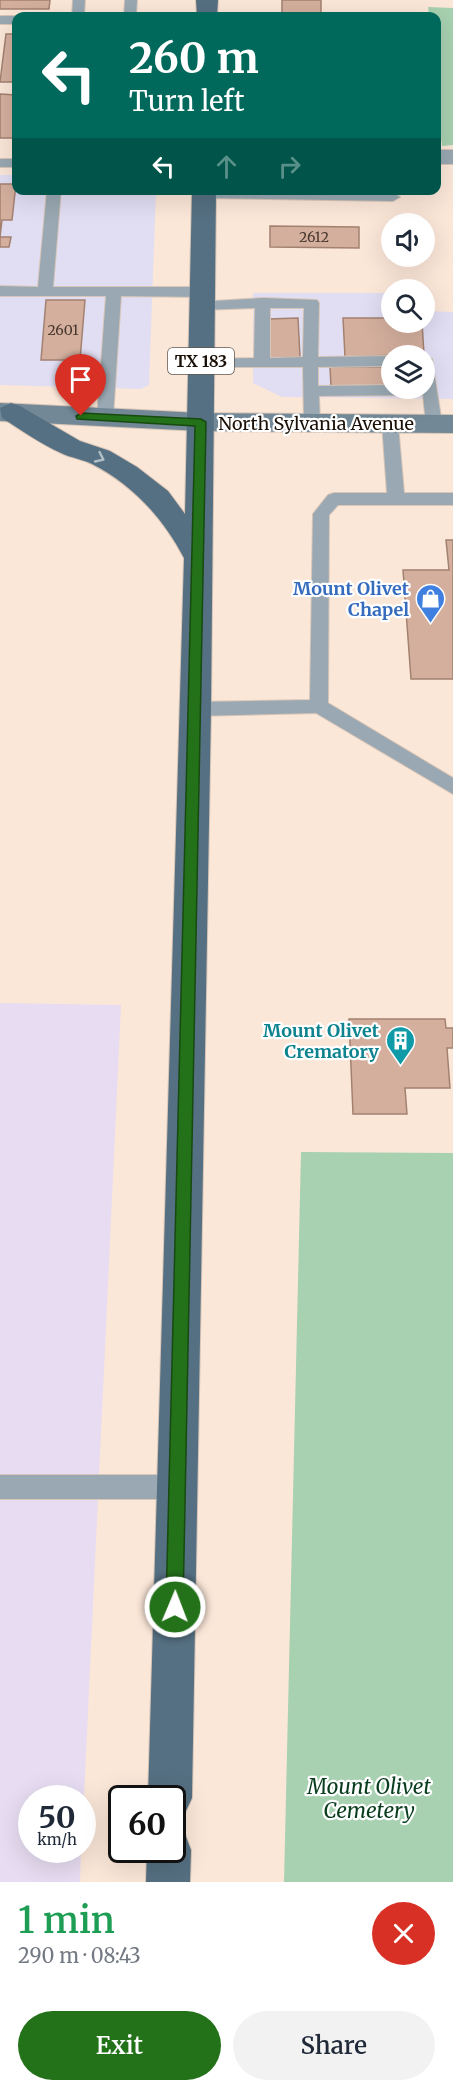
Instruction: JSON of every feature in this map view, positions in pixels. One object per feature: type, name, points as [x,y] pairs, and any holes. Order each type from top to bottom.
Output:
[{"type":"main road","name":"TX 183","points":[[170,1785],[196,709],[204,195]]},
{"type":"main road","name":"North Sylvania Avenue","points":[[5,412],[201,422],[443,424]]},
{"type":"main road","points":[[5,412],[71,447],[100,457],[127,473],[158,498],[186,535],[199,559]]},
{"type":"main road","points":[[168,1882],[169,1863]]},
{"type":"lane","points":[[453,157],[453,163]]},
{"type":"lane","points":[[45,291],[54,195]]},
{"type":"lane","points":[[317,195],[393,197]]},
{"type":"lane","points":[[0,291],[114,291],[263,303],[312,303],[310,362],[312,423]]},
{"type":"lane","points":[[105,418],[114,291]]},
{"type":"lane","points":[[262,363],[263,303]]},
{"type":"lane","points":[[201,364],[381,362]]},
{"type":"lane","points":[[310,391],[381,389]]},
{"type":"lane","points":[[433,399],[443,424]]},
{"type":"lane","points":[[390,424],[396,499]]},
{"type":"lane","points":[[319,706],[321,514],[334,500],[453,499]]},
{"type":"lane","points":[[196,709],[319,706],[453,787]]},
{"type":"lane","points":[[0,1487],[178,1487]]},
{"type":"shaded area","points":[[0,175],[12,175],[12,195],[156,195],[149,385],[141,389],[0,385]]},
{"type":"shaded area","points":[[253,293],[381,293],[381,333],[435,333],[435,311],[453,312],[453,399],[435,399],[435,345],[381,345],[381,398],[282,397],[253,383]]},
{"type":"shaded area","points":[[0,1003],[121,1005],[85,1785],[18,1785],[18,1863],[81,1863],[80,1882],[0,1882]]},
{"type":"green space","points":[[428,7],[453,8],[453,145],[442,146],[441,137],[441,12],[429,12]]},
{"type":"green space","name":"Mount Olivet Cemetery","points":[[301,1152],[453,1153],[453,1882],[284,1882]]},
{"type":"building","points":[[0,0],[50,0],[49,9],[0,9]]},
{"type":"building","points":[[282,0],[321,0],[321,12],[282,12]]},
{"type":"building","points":[[6,34],[12,34],[12,82],[0,82]]},
{"type":"building","points":[[0,94],[12,95],[12,138],[0,138]]},
{"type":"building","points":[[0,184],[12,184],[12,195],[15,195],[12,220],[2,220],[0,237]]},
{"type":"building","points":[[270,226],[359,227],[359,248],[270,247]]},
{"type":"building","points":[[0,237],[11,237],[9,247],[0,247]]},
{"type":"building","points":[[46,300],[85,300],[80,360],[41,360]]},
{"type":"building","points":[[298,318],[300,357],[270,358],[268,319]]},
{"type":"building","points":[[343,318],[381,318],[381,333],[423,333],[423,345],[381,345],[381,356],[345,357]]},
{"type":"building","points":[[330,367],[381,367],[381,387],[331,387]]},
{"type":"building","name":"Mount Olivet Chapel","points":[[446,540],[453,540],[453,679],[411,679],[403,570],[449,570]]},
{"type":"building","name":"Mount Olivet Crematory","points":[[349,1019],[445,1019],[446,1028],[453,1028],[453,1048],[447,1048],[450,1088],[405,1088],[407,1114],[353,1114]]},
{"type":"place","name":"Mount Olivet Chapel","points":[[430,624]]},
{"type":"place","name":"Mount Olivet Crematory","points":[[400,1066]]},
{"type":"route","points":[[81,416],[201,422],[175,1607]]}]
